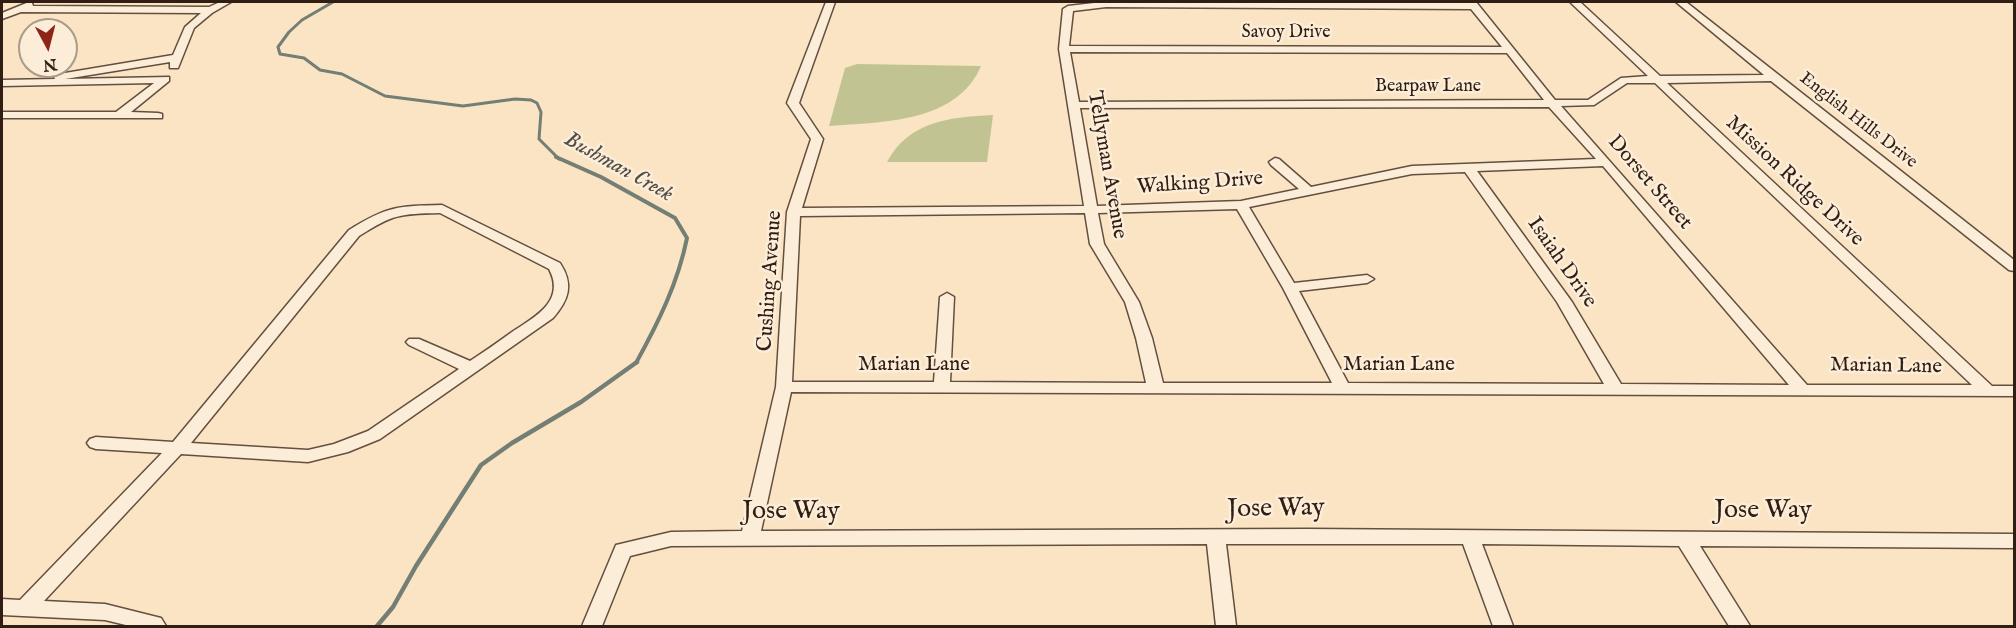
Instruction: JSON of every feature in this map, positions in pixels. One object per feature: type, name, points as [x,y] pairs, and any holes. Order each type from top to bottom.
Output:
[{"type":"street","points":[[2,16],[39,2]]},
{"type":"street","points":[[118,116],[165,79],[190,27],[226,2]]},
{"type":"street","name":"Cushing Avenue","points":[[750,540],[784,387],[794,212],[817,139],[793,103],[830,2]]},
{"type":"street","name":"Mission Ridge Drive","points":[[1575,2],[1987,390]]},
{"type":"street","name":"English Hills Drive","points":[[1682,2],[1774,78],[2014,267]]},
{"type":"street","points":[[1208,3],[1473,4]]},
{"type":"street","name":"Tellyman Avenue","points":[[1156,389],[1144,338],[1132,302],[1098,244],[1064,49],[1068,9],[1106,4],[1208,3]]},
{"type":"street","name":"Dorset Street","points":[[1473,4],[1507,50],[1553,104],[1801,388]]},
{"type":"street","points":[[20,9],[212,10]]},
{"type":"street","name":"Savoy Drive","points":[[1064,49],[1507,50]]},
{"type":"street","points":[[48,83],[73,73],[177,58]]},
{"type":"street","name":"Bearpaw Lane","points":[[1075,105],[1590,103],[1625,80],[1774,78]]},
{"type":"street","points":[[2,82],[127,82],[165,79]]},
{"type":"street","points":[[2,116],[158,116]]},
{"type":"street","points":[[1275,162],[1308,191]]},
{"type":"street","name":"Walking Drive","points":[[794,212],[1241,205],[1412,170],[1606,162]]},
{"type":"street","name":"Isaiah Drive","points":[[1467,166],[1559,294],[1600,358],[1615,389]]},
{"type":"street","points":[[1241,205],[1290,288],[1343,389]]},
{"type":"street","points":[[25,608],[177,447],[354,233],[381,216],[398,210],[442,209],[555,266],[562,277],[562,297],[548,315],[374,435],[353,445],[328,453],[308,456],[177,447],[96,443]]},
{"type":"street","points":[[1290,288],[1367,279]]},
{"type":"street","points":[[942,389],[947,297]]},
{"type":"street","points":[[414,342],[471,368]]},
{"type":"street","name":"Marian Lane","points":[[784,387],[2014,390]]},
{"type":"street","points":[[1470,537],[1503,627]]},
{"type":"street","name":"Jose Way","points":[[592,627],[622,550],[671,539],[1470,537],[2014,541]]},
{"type":"street","points":[[1216,538],[1226,627]]},
{"type":"street","points":[[1685,538],[1740,627]]},
{"type":"street","points":[[2,607],[105,612],[154,624],[156,627]]},
{"type":"green space","points":[[857,64],[981,66],[970,85],[955,99],[936,109],[894,120],[829,126],[845,68]]},
{"type":"green space","points":[[993,115],[987,162],[887,162],[896,148],[907,138],[932,124],[961,117]]},
{"type":"waterway","name":"Bushman Creek","points":[[333,2],[302,20],[289,32],[278,47],[280,54],[304,58],[320,70],[342,74],[385,96],[463,106],[515,99],[531,100],[537,103],[541,112],[539,139],[558,158]]},
{"type":"waterway","name":"Bushman Creek","points":[[558,158],[601,177],[675,218],[687,238],[666,302],[636,363]]},
{"type":"waterway","name":"Bushman Creek","points":[[377,626],[393,607],[416,566],[481,465],[512,443],[581,402],[636,363]]}]
